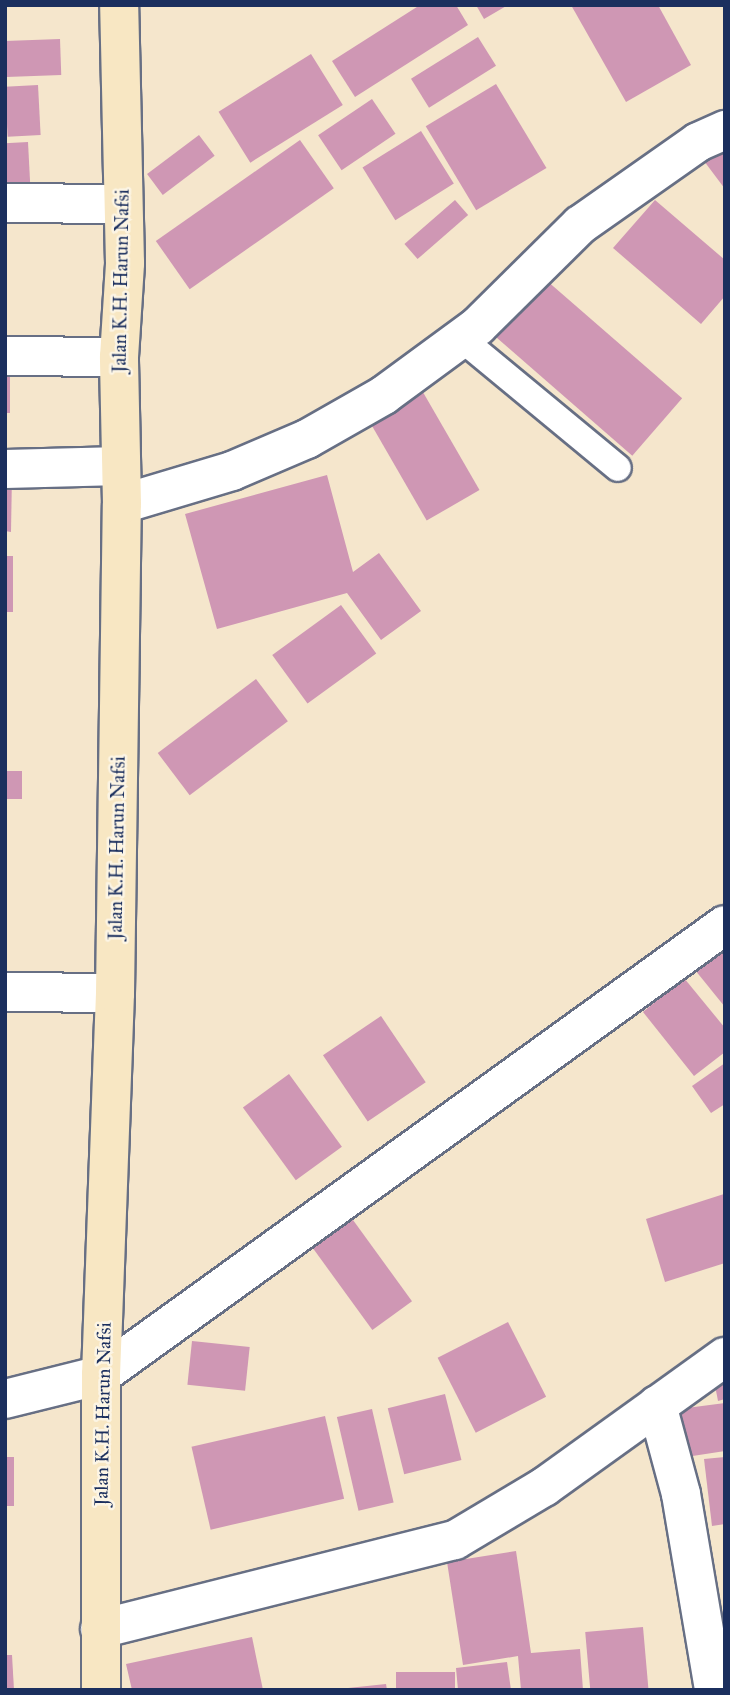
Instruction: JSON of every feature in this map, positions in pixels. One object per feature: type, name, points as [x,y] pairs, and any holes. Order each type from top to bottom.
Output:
[{"type":"main road","name":"Jalan K.H. Harun Nafsi","points":[[101,1690],[101,1375],[115,993],[122,504],[119,356],[123,204],[120,5]]},
{"type":"street","points":[[122,504],[232,471],[307,439],[384,395],[462,339],[580,225],[677,155],[725,130]]},
{"type":"street","points":[[5,203],[123,204]]},
{"type":"street","points":[[5,356],[119,356]]},
{"type":"street","points":[[5,469],[121,466]]},
{"type":"street","points":[[5,1399],[101,1375],[725,925]]},
{"type":"street","points":[[5,992],[115,993]]},
{"type":"street","points":[[100,1629],[455,1540],[544,1487],[725,1357]]},
{"type":"street","points":[[657,1405],[681,1494],[714,1690]]},
{"type":"lane","points":[[462,339],[618,468]]},
{"type":"building","points":[[420,5],[456,5],[468,25],[355,97],[332,61]]},
{"type":"building","points":[[476,5],[508,5],[484,19]]},
{"type":"building","points":[[571,5],[658,5],[691,65],[626,102]]},
{"type":"building","points":[[478,37],[496,66],[429,108],[411,79]]},
{"type":"building","points":[[60,39],[61,75],[6,77],[5,41]]},
{"type":"building","points":[[311,54],[343,105],[250,163],[219,112]]},
{"type":"building","points":[[496,84],[546,168],[476,210],[426,126]]},
{"type":"building","points":[[38,85],[41,135],[8,137],[5,87]]},
{"type":"building","points":[[372,99],[395,134],[342,170],[318,135]]},
{"type":"building","points":[[421,131],[454,184],[395,220],[362,168]]},
{"type":"building","points":[[199,135],[215,156],[163,195],[147,174]]},
{"type":"building","points":[[725,139],[725,189],[701,157]]},
{"type":"building","points":[[300,140],[334,188],[190,289],[156,241]]},
{"type":"building","points":[[28,142],[30,184],[7,185],[5,143]]},
{"type":"building","points":[[455,200],[468,215],[418,259],[404,244]]},
{"type":"building","points":[[655,200],[725,260],[725,296],[701,324],[613,248]]},
{"type":"building","points":[[538,273],[682,398],[632,456],[488,330]]},
{"type":"building","points":[[5,371],[10,371],[10,413],[5,413]]},
{"type":"building","points":[[420,387],[479,490],[427,521],[367,418]]},
{"type":"building","points":[[5,474],[12,474],[11,532],[5,531]]},
{"type":"building","points":[[327,475],[353,572],[379,553],[421,611],[381,640],[347,593],[217,629],[185,514]]},
{"type":"building","points":[[5,556],[13,556],[13,612],[5,612]]},
{"type":"building","points":[[341,605],[376,654],[308,704],[272,655]]},
{"type":"building","points":[[256,679],[288,721],[190,795],[158,753]]},
{"type":"building","points":[[5,771],[22,771],[22,799],[5,799]]},
{"type":"building","points":[[725,946],[725,1007],[695,970]]},
{"type":"building","points":[[684,978],[725,1028],[725,1052],[694,1076],[643,1012]]},
{"type":"building","points":[[381,1016],[426,1082],[368,1121],[323,1055]]},
{"type":"building","points":[[725,1063],[725,1104],[711,1113],[692,1086]]},
{"type":"building","points":[[289,1074],[342,1147],[296,1180],[243,1108]]},
{"type":"building","points":[[724,1194],[725,1263],[665,1282],[646,1219]]},
{"type":"building","points":[[345,1209],[412,1301],[372,1330],[305,1238]]},
{"type":"building","points":[[508,1322],[546,1397],[476,1433],[438,1358]]},
{"type":"building","points":[[192,1341],[250,1347],[245,1391],[187,1385]]},
{"type":"building","points":[[725,1373],[725,1399],[718,1401],[713,1375]]},
{"type":"building","points":[[445,1394],[461,1460],[404,1474],[388,1408]]},
{"type":"building","points":[[725,1403],[725,1451],[686,1457],[679,1409]]},
{"type":"building","points":[[372,1409],[394,1503],[359,1511],[337,1417]]},
{"type":"building","points":[[325,1416],[344,1499],[211,1530],[192,1447]]},
{"type":"building","points":[[5,1457],[14,1457],[14,1506],[5,1506]]},
{"type":"building","points":[[725,1457],[725,1524],[712,1526],[704,1459]]},
{"type":"building","points":[[516,1551],[531,1653],[580,1649],[583,1690],[521,1690],[518,1656],[463,1665],[447,1562]]},
{"type":"building","points":[[643,1627],[648,1690],[590,1690],[585,1632]]},
{"type":"building","points":[[252,1637],[263,1690],[132,1690],[126,1664]]},
{"type":"building","points":[[5,1655],[12,1655],[14,1690],[5,1690]]},
{"type":"building","points":[[507,1662],[511,1690],[458,1690],[456,1668]]},
{"type":"building","points":[[396,1672],[455,1672],[455,1690],[396,1690]]},
{"type":"building","points":[[386,1684],[387,1690],[348,1690],[348,1688]]}]
